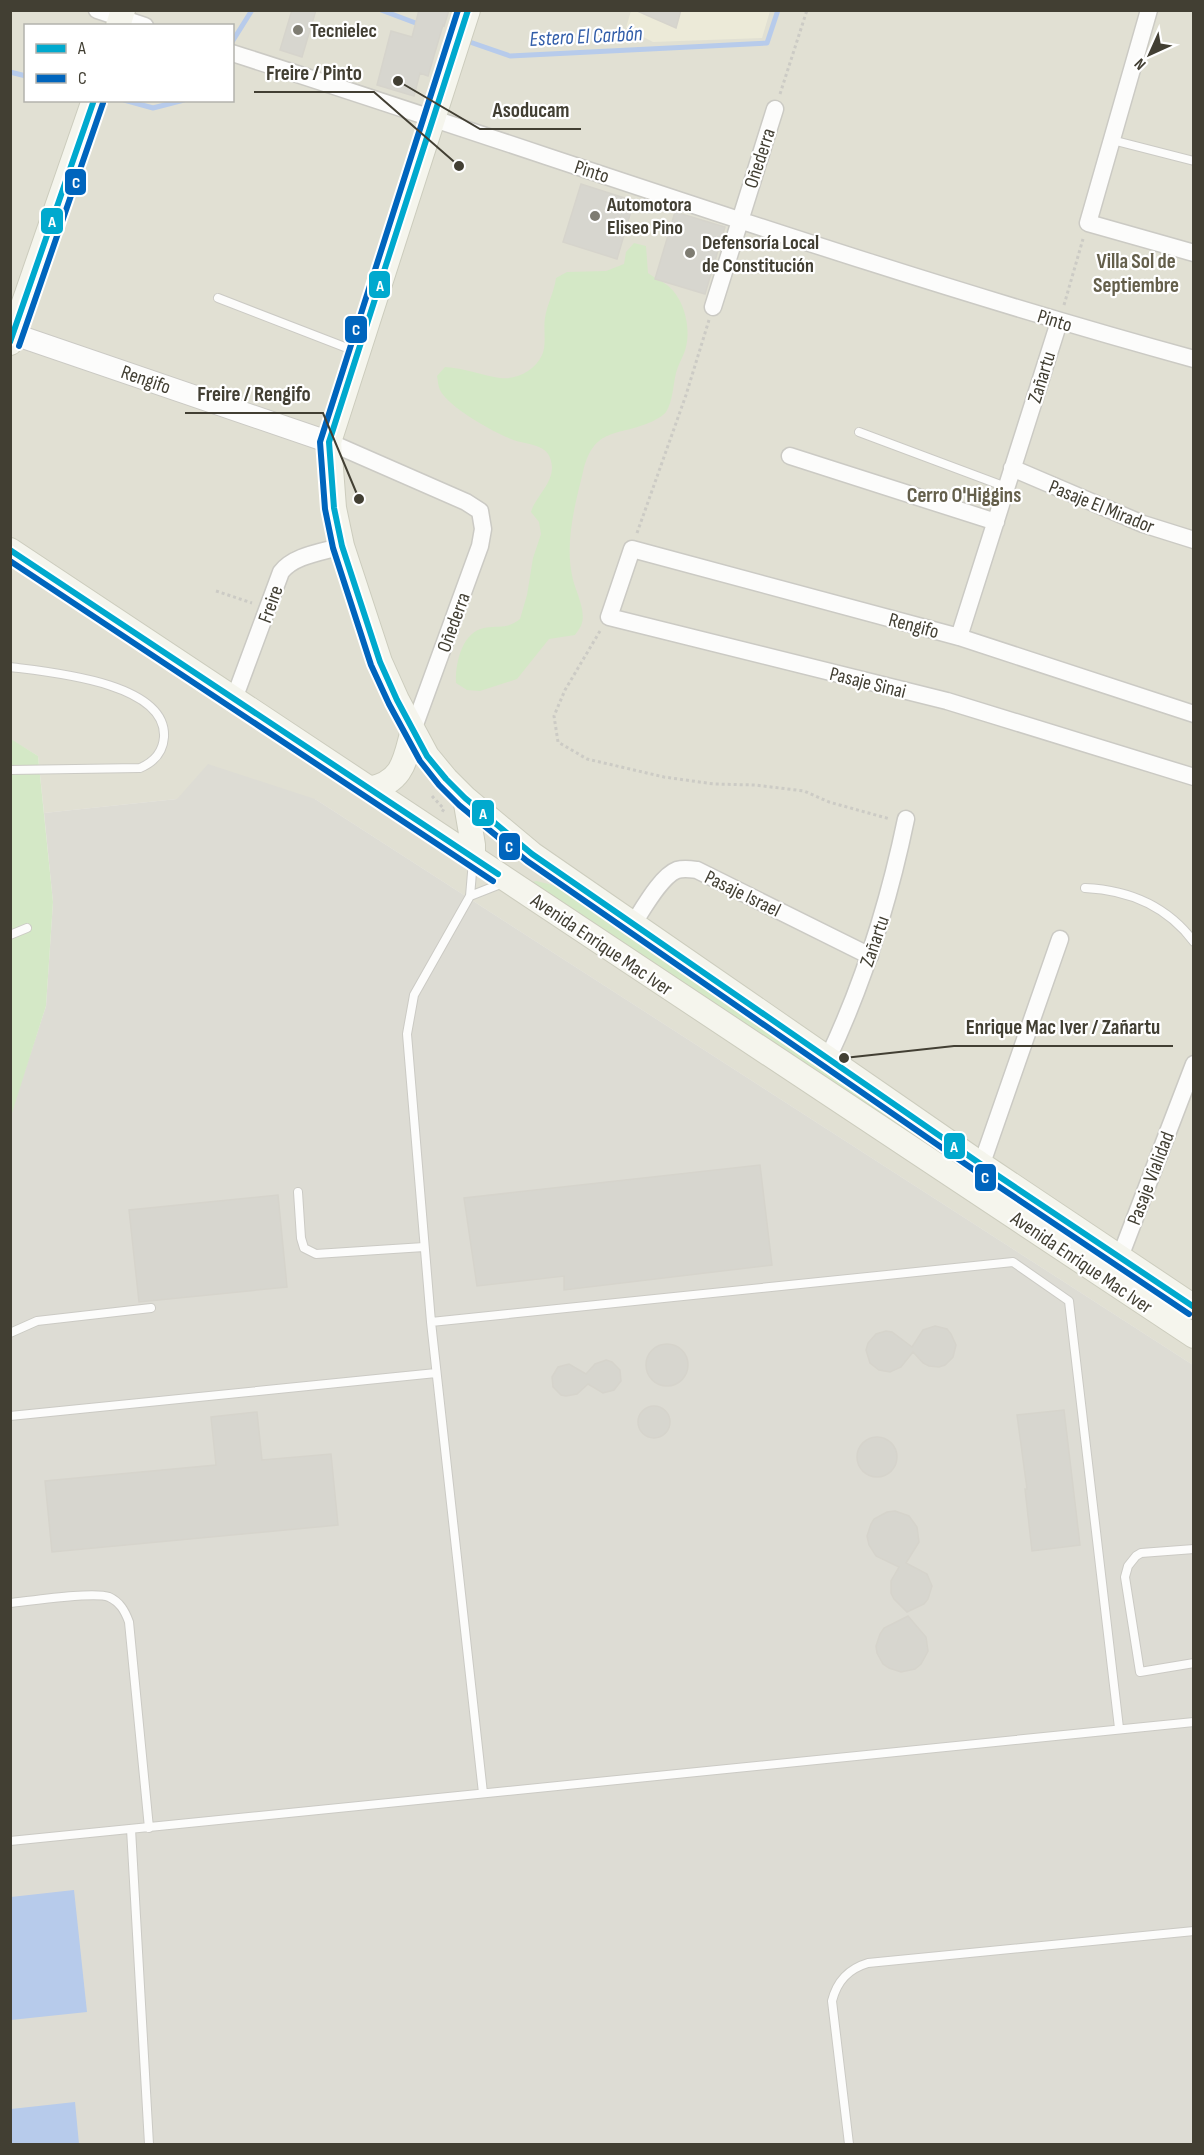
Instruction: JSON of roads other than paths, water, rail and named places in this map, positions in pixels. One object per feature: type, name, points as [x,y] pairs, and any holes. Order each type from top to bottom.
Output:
[{"type":"main road","points":[[369,789],[386,784],[400,772],[413,730],[380,662],[342,546],[334,508],[329,442],[461,31]]},
{"type":"main road","points":[[11,337],[93,103]]},
{"type":"main road","name":"Avenida Enrique Mac Iver","points":[[10,550],[1194,1336]]},
{"type":"main road","name":"Avenida Enrique Mac Iver","points":[[413,730],[427,756],[446,779],[465,798],[532,854],[982,1165],[1191,1302]]},
{"type":"main road","points":[[465,798],[473,858]]},
{"type":"main road","points":[[508,881],[560,874]]},
{"type":"main road","points":[[768,1054],[784,1027]]},
{"type":"street","points":[[97,10],[139,24]]},
{"type":"street","points":[[1149,10],[1088,223],[1194,253]]},
{"type":"street","name":"Pinto","points":[[235,53],[1059,322],[1194,359]]},
{"type":"street","name":"Oñederra","points":[[713,307],[775,109]]},
{"type":"street","name":"Zañartu","points":[[959,638],[1059,322]]},
{"type":"street","name":"Rengifo","points":[[11,337],[329,442],[466,502],[480,511]]},
{"type":"street","points":[[790,456],[996,522]]},
{"type":"street","name":"Pasaje El Mirador","points":[[1012,468],[1143,524],[1194,540]]},
{"type":"street","name":"Oñederra","points":[[413,730],[480,546],[483,529],[480,511]]},
{"type":"street","name":"Freire","points":[[234,699],[286,565],[295,560],[342,546]]},
{"type":"street","name":"Rengifo","points":[[609,617],[632,549],[959,638],[1194,714]]},
{"type":"street","name":"Pasaje Sinai","points":[[609,617],[947,701],[1194,777]]},
{"type":"street","name":"Zañartu","points":[[828,1058],[870,956],[894,881],[906,819]]},
{"type":"street","name":"Pasaje Israel","points":[[633,924],[666,878],[676,871],[697,870],[870,956]]},
{"type":"street","points":[[973,1189],[1060,939]]},
{"type":"street","name":"Pasaje Vialidad","points":[[1120,1257],[1194,1064]]},
{"type":"lane","points":[[1112,140],[1194,161]]},
{"type":"lane","points":[[218,298],[358,353]]},
{"type":"lane","points":[[859,432],[1006,487]]},
{"type":"lane","points":[[10,667],[80,678],[117,687],[152,707],[158,714],[164,730],[164,739],[159,754],[141,768],[70,771],[10,770]]},
{"type":"lane","points":[[473,858],[470,896],[414,995],[407,1034],[436,1372],[483,1793]]},
{"type":"lane","points":[[470,896],[508,881]]},
{"type":"lane","points":[[1085,888],[1121,892],[1149,903],[1175,921],[1194,942]]},
{"type":"lane","points":[[10,935],[27,928]]},
{"type":"lane","points":[[298,1191],[301,1238],[304,1248],[316,1254],[424,1247]]},
{"type":"lane","points":[[431,1322],[1013,1262],[1069,1301],[1119,1728]]},
{"type":"lane","points":[[10,1333],[37,1321],[151,1308]]},
{"type":"lane","points":[[10,1416],[436,1372]]},
{"type":"lane","points":[[1194,1549],[1141,1553],[1131,1560],[1125,1577],[1140,1672],[1194,1663]]},
{"type":"lane","points":[[10,1603],[100,1594],[115,1601],[126,1613],[129,1622],[149,1828]]},
{"type":"lane","points":[[10,1841],[1194,1722]]},
{"type":"lane","points":[[131,1829],[149,2145]]},
{"type":"lane","points":[[849,2145],[832,2001],[839,1982],[852,1969],[868,1963],[1194,1931]]},
{"type":"water","points":[[74,1890],[87,2012],[11,2020],[11,1897]]},
{"type":"water","points":[[75,2102],[79,2144],[11,2144],[11,2109]]},
{"type":"waterway","name":"Estero El Carbón","points":[[234,39],[252,10]]},
{"type":"waterway","name":"Estero El Carbón","points":[[381,10],[421,25]]},
{"type":"waterway","name":"Estero El Carbón","points":[[464,40],[510,56],[767,43],[778,10]]},
{"type":"waterway","name":"Estero El Carbón","points":[[10,72],[24,76]]},
{"type":"waterway","name":"Estero El Carbón","points":[[131,102],[153,108],[176,102]]},
{"type":"place","name":"Tecnielec","points":[[298,30]]},
{"type":"place","name":"Asoducam","points":[[398,81]]},
{"type":"place","name":"Freire / Pinto","points":[[459,166]]},
{"type":"place","name":"Automotora Eliseo Pino","points":[[595,216]]},
{"type":"place","name":"Defensoría Local de Constitución","points":[[690,253]]},
{"type":"place","name":"Freire / Rengifo","points":[[359,499]]},
{"type":"place","name":"Enrique Mac Iver / Zañartu","points":[[844,1058]]},
{"type":"district","name":"Villa Sol de Septiembre","points":[[1136,273]]},
{"type":"district","name":"Cerro O'Higgins","points":[[964,495]]}]
